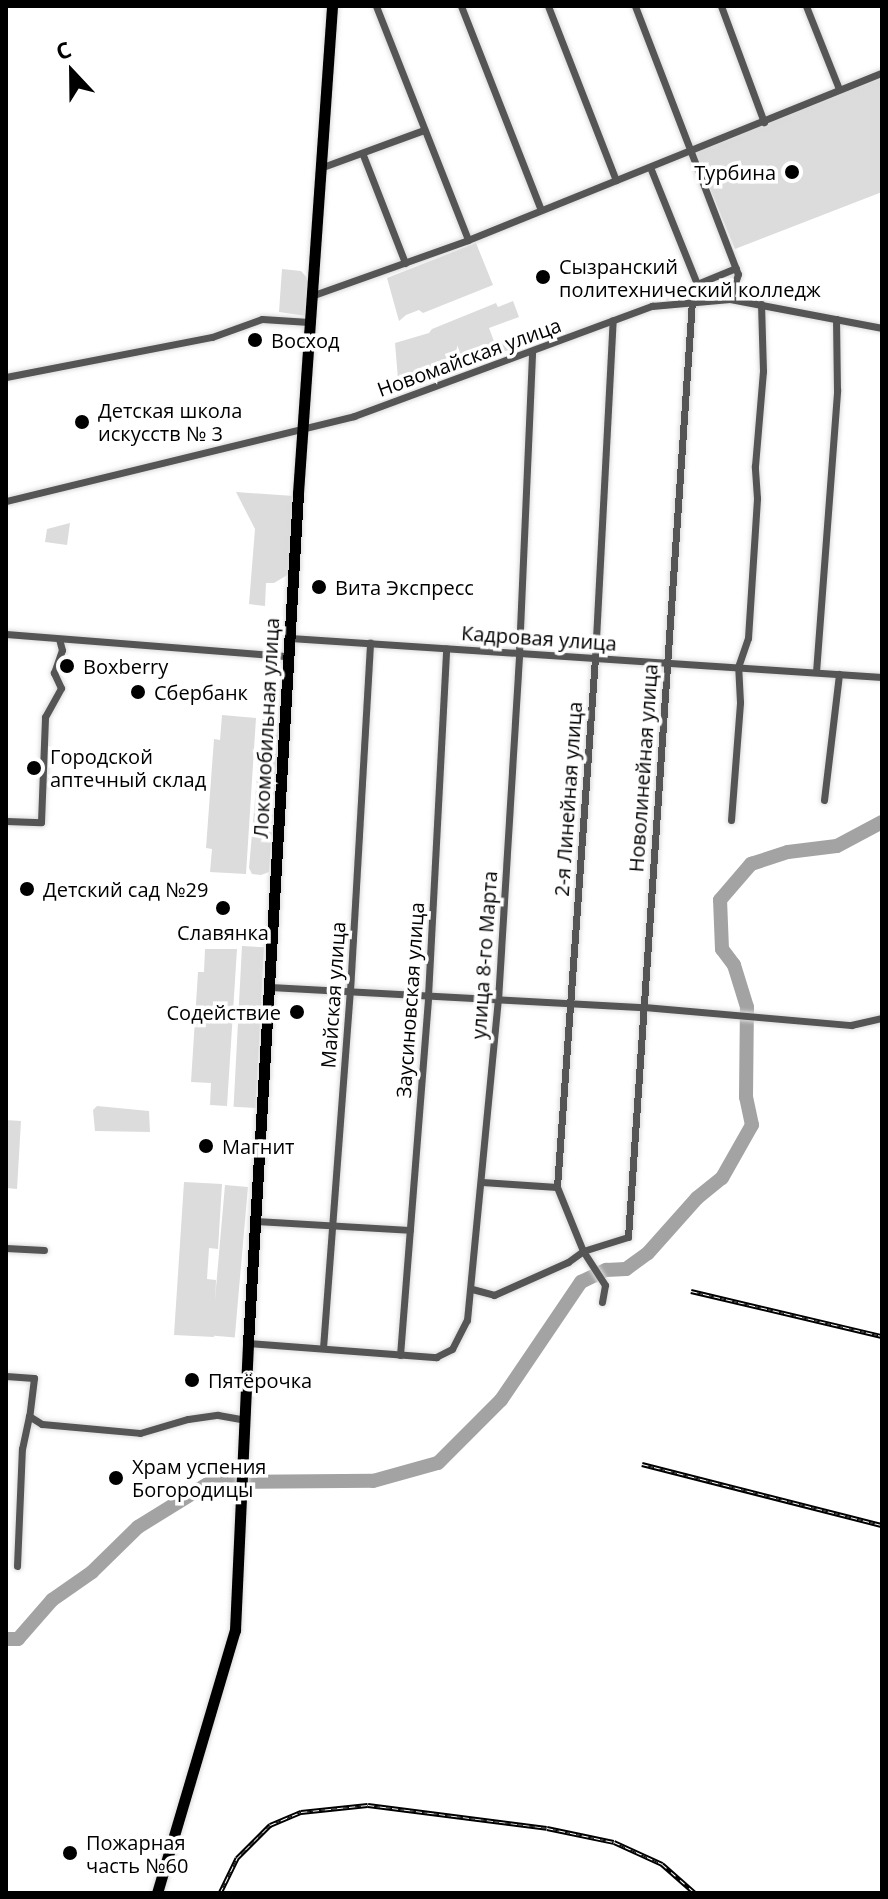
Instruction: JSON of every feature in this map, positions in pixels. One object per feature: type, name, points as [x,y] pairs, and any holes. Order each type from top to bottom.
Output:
[{"type":"main road","name":"Локомобильная улица","points":[[157,1893],[235,1630],[238,1521],[288,656],[332,6]]},
{"type":"street","points":[[376,6],[468,240]]},
{"type":"street","points":[[461,6],[541,210]]},
{"type":"street","points":[[548,6],[616,180]]},
{"type":"street","points":[[635,6],[738,274],[730,299]]},
{"type":"street","points":[[721,6],[764,122]]},
{"type":"street","points":[[806,6],[839,89]]},
{"type":"street","points":[[311,296],[468,240],[882,73]]},
{"type":"street","points":[[320,168],[363,155],[424,130]]},
{"type":"street","points":[[363,155],[405,263]]},
{"type":"street","points":[[650,167],[697,284],[736,268]]},
{"type":"street","name":"Новомайская улица","points":[[6,501],[354,416],[652,306],[730,299],[882,327]]},
{"type":"street","name":"Новолинейная улица","points":[[583,1251],[628,1237],[692,301]]},
{"type":"street","points":[[731,820],[740,702],[738,667],[748,638],[757,498],[755,466],[763,371],[761,304]]},
{"type":"street","points":[[6,377],[212,337],[262,319],[309,322]]},
{"type":"street","points":[[816,672],[837,390],[836,319]]},
{"type":"street","name":"2-я Линейная улица","points":[[602,1302],[605,1285],[583,1251],[557,1187],[595,658],[613,320]]},
{"type":"street","name":"улица 8-го Марта","points":[[248,1343],[436,1357],[452,1349],[467,1320],[498,1000],[519,652],[532,352]]},
{"type":"street","points":[[6,634],[288,656]]},
{"type":"street","name":"Кадровая улица","points":[[290,638],[882,677]]},
{"type":"street","points":[[6,821],[41,822],[45,717],[61,688],[54,673],[62,650],[59,639]]},
{"type":"street","name":"Майская улица","points":[[323,1348],[350,991],[370,643]]},
{"type":"street","name":"Заусиновская улица","points":[[400,1355],[428,996],[446,648]]},
{"type":"street","points":[[824,800],[839,674]]},
{"type":"street","points":[[269,987],[644,1007],[851,1025],[882,1018]]},
{"type":"street","points":[[482,1182],[557,1187]]},
{"type":"street","points":[[255,1221],[410,1230]]},
{"type":"street","points":[[6,1248],[44,1250]]},
{"type":"street","points":[[472,1289],[494,1295],[568,1262],[583,1251]]},
{"type":"street","points":[[6,1376],[34,1378],[22,1449],[17,1566]]},
{"type":"street","points":[[29,1416],[42,1424],[140,1433],[188,1419],[218,1415],[245,1420]]},
{"type":"shaded area","name":"Турбина","points":[[882,77],[882,192],[735,249],[695,152]]},
{"type":"shaded area","points":[[476,243],[493,285],[423,313],[419,310],[399,321],[387,278]]},
{"type":"shaded area","points":[[282,269],[301,271],[308,279],[306,316],[279,312]]},
{"type":"shaded area","points":[[513,301],[519,317],[489,328],[495,344],[557,322],[562,333],[399,391],[395,343],[429,333],[432,329],[496,303],[498,307]]},
{"type":"shaded area","points":[[236,492],[294,496],[289,574],[274,583],[266,583],[265,606],[249,604],[255,529]]},
{"type":"shaded area","points":[[70,523],[67,545],[45,542],[47,529]]},
{"type":"shaded area","points":[[222,715],[256,718],[246,874],[210,872],[212,849],[206,848],[214,739],[220,740]]},
{"type":"shaded area","points":[[262,719],[276,720],[279,725],[269,872],[261,875],[252,874],[249,868]]},
{"type":"shaded area","points":[[242,946],[264,947],[256,1108],[234,1107]]},
{"type":"shaded area","points":[[205,949],[237,949],[227,1106],[210,1105],[211,1083],[191,1082],[198,972],[204,972]]},
{"type":"shaded area","points":[[97,1106],[149,1111],[150,1132],[95,1131],[93,1110]]},
{"type":"shaded area","points":[[6,1120],[21,1121],[17,1189],[6,1188]]},
{"type":"shaded area","points":[[184,1182],[222,1184],[218,1249],[209,1248],[207,1279],[216,1280],[214,1337],[174,1335]]},
{"type":"shaded area","points":[[225,1185],[248,1187],[235,1337],[212,1335]]},
{"type":"waterway","points":[[6,1639],[18,1639],[52,1600],[92,1572],[138,1527],[211,1482],[373,1481],[438,1463],[501,1400],[581,1282],[606,1270],[626,1269],[648,1253],[697,1198],[722,1178],[752,1125],[746,1097],[747,1007],[734,965],[722,949],[720,900],[751,864],[788,852],[837,846],[882,822]]},
{"type":"railway","points":[[691,1291],[882,1336]]},
{"type":"railway","points":[[642,1464],[882,1525]]},
{"type":"railway","points":[[220,1893],[237,1858],[270,1825],[301,1812],[368,1805],[547,1828],[614,1842],[662,1864],[695,1893]]},
{"type":"place","name":"Турбина","points":[[792,172]]},
{"type":"place","name":"Сызранский политехнический колледж","points":[[543,277]]},
{"type":"place","name":"Восход","points":[[255,340]]},
{"type":"place","name":"Детская школа искусств № 3","points":[[82,422]]},
{"type":"place","name":"Вита Экспресс","points":[[319,587]]},
{"type":"place","name":"Boxberry","points":[[67,666]]},
{"type":"place","name":"Сбербанк","points":[[138,692]]},
{"type":"place","name":"Городской аптечный склад","points":[[34,768]]},
{"type":"place","name":"Детский сад №29","points":[[27,889]]},
{"type":"place","name":"Славянка","points":[[223,908]]},
{"type":"place","name":"Содействие","points":[[297,1012]]},
{"type":"place","name":"Магнит","points":[[206,1146]]},
{"type":"place","name":"Пятёрочка","points":[[192,1380]]},
{"type":"place","name":"Храм успения Богородицы","points":[[116,1478]]},
{"type":"place","name":"Пожарная часть №60","points":[[70,1853]]}]
